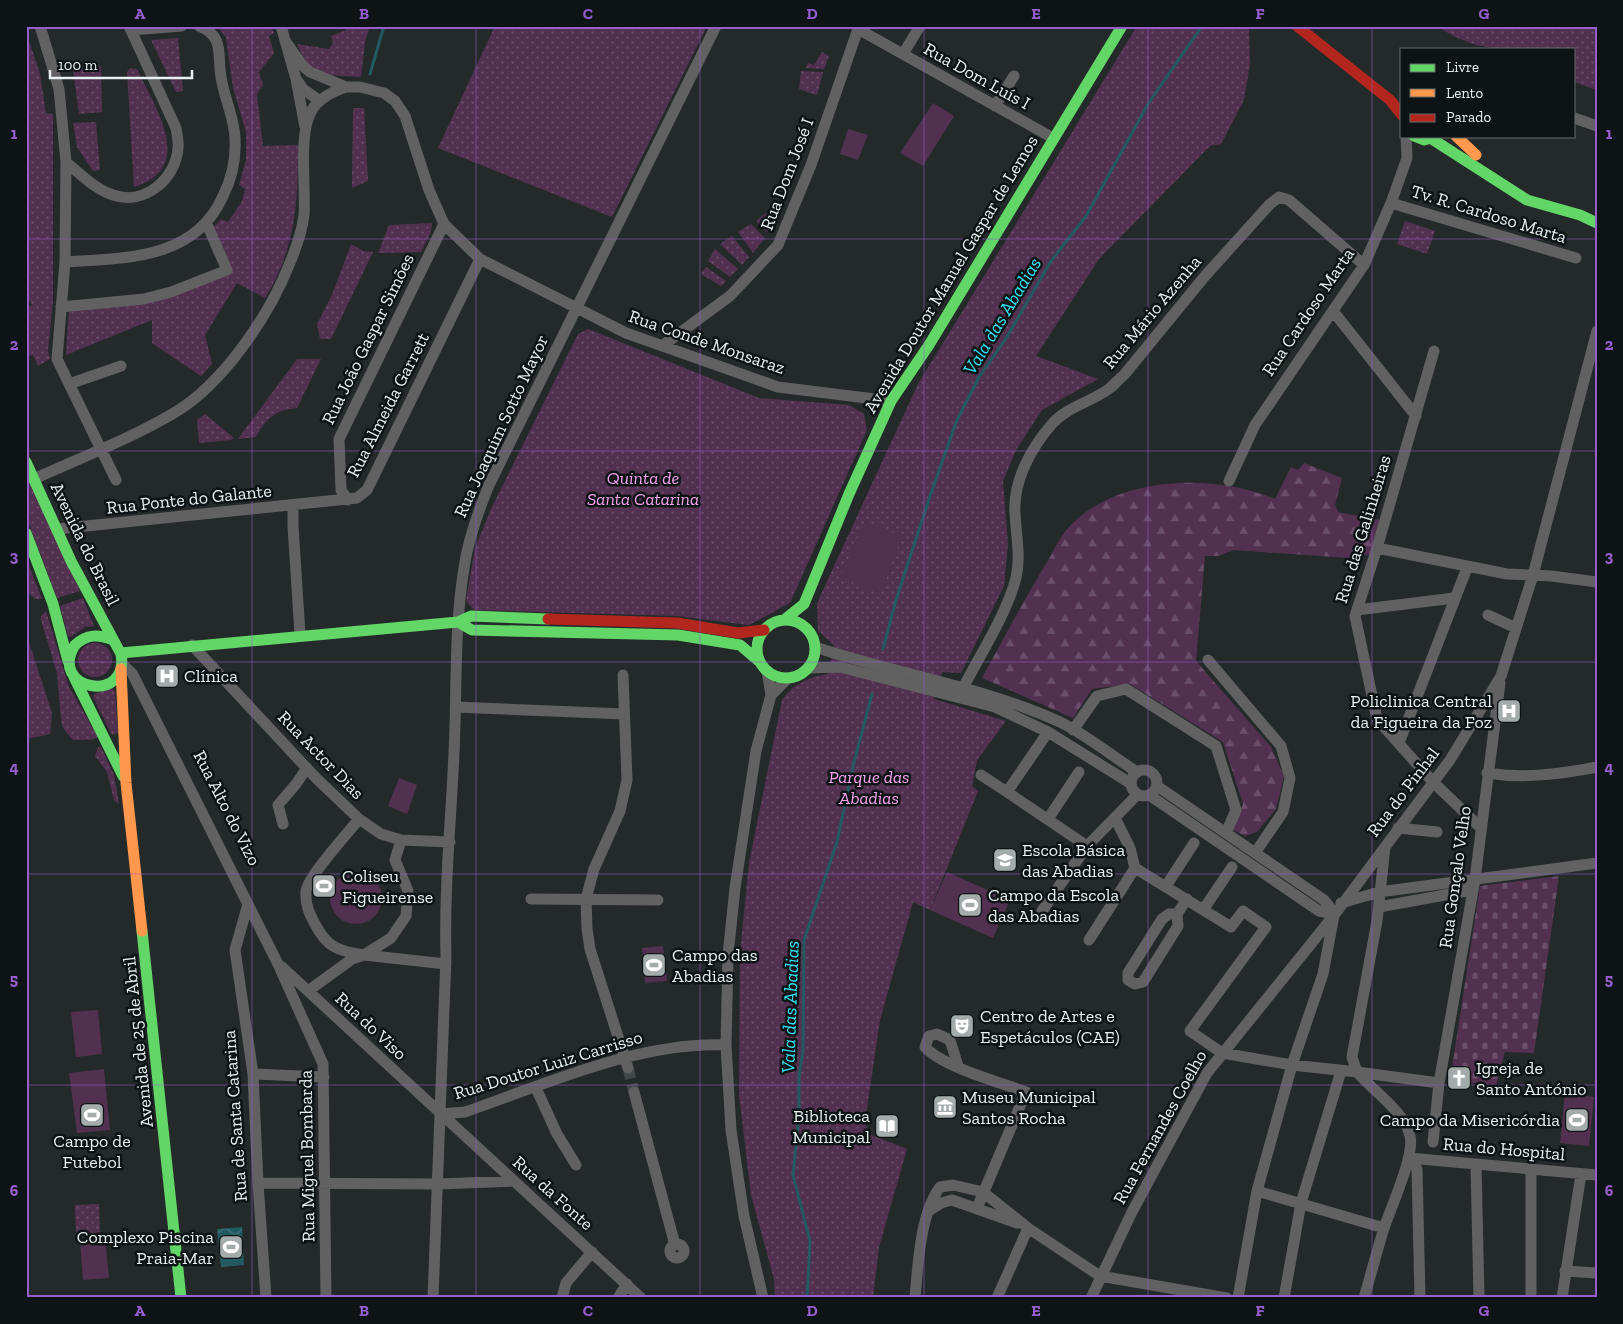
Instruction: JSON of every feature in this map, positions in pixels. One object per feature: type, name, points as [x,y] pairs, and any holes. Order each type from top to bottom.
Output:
[{"type":"street","points":[[40,26],[59,89],[66,162],[65,262],[57,358],[99,449],[116,480]]},
{"type":"street","points":[[66,162],[91,183],[112,195],[130,199],[149,192],[166,180],[175,165],[178,147],[176,128],[130,28],[182,26]]},
{"type":"street","points":[[65,262],[127,258],[164,249],[198,232],[219,206],[232,176],[236,139],[221,77],[218,43],[210,30],[199,26]]},
{"type":"street","points":[[34,479],[176,412],[209,386],[243,346],[270,308],[289,264],[304,216],[305,129],[296,79],[281,26]]},
{"type":"street","name":"Rua Joaquim Sotto Mayor","points":[[433,1298],[446,964],[445,903],[450,842],[458,622],[464,566],[475,520],[489,485],[716,26]]},
{"type":"street","points":[[903,54],[920,26]]},
{"type":"street","name":"Avenida Doutor Manuel Gaspar de Lemos","points":[[804,604],[849,494],[891,401],[929,345],[1122,26]]},
{"type":"street","points":[[1297,26],[1390,100],[1400,113]]},
{"type":"street","points":[[1313,26],[1400,93]]},
{"type":"street","name":"Rua Dom Luís I","points":[[858,28],[1053,138]]},
{"type":"street","name":"Rua Dom José I","points":[[662,346],[730,296],[778,245],[811,165],[858,28]]},
{"type":"street","points":[[286,42],[310,72],[318,87],[320,101]]},
{"type":"street","points":[[310,72],[346,87]]},
{"type":"street","points":[[995,106],[1014,76]]},
{"type":"street","points":[[296,79],[303,89],[320,101]]},
{"type":"street","points":[[305,129],[312,109],[331,92],[346,87],[360,87],[384,93],[395,101],[405,116],[428,190],[444,224]]},
{"type":"street","points":[[1576,119],[1597,126]]},
{"type":"street","points":[[1406,138],[1407,158]]},
{"type":"street","points":[[1407,158],[1426,138],[1456,152],[1494,181],[1528,201],[1597,223]]},
{"type":"street","points":[[1458,138],[1462,144],[1498,173],[1531,192],[1597,212]]},
{"type":"street","name":"Rua Cardoso Marta","points":[[1229,481],[1255,425],[1364,265],[1391,203],[1407,158]]},
{"type":"street","name":"Rua Mário Azenha","points":[[964,688],[1009,596],[1016,577],[1018,547],[1015,511],[1018,481],[1034,449],[1052,424],[1064,413],[1109,389],[1124,375],[1205,276],[1270,204],[1279,197],[1289,200],[1364,265]]},
{"type":"street","name":"Tv. R. Cardoso Marta","points":[[1391,203],[1576,258]]},
{"type":"street","points":[[61,307],[144,299],[171,292],[227,270],[206,222]]},
{"type":"street","name":"Rua Conde Monsaraz","points":[[444,224],[480,259],[575,309],[626,333],[778,387],[891,401]]},
{"type":"street","name":"Rua João Gaspar Simões","points":[[348,500],[342,490],[339,438],[444,224]]},
{"type":"street","name":"Rua Almeida Garrett","points":[[293,506],[348,500],[357,498],[367,490],[480,259]]},
{"type":"street","points":[[1333,311],[1416,416]]},
{"type":"street","name":"Rua do Pinhal","points":[[1335,914],[1341,903],[1450,760],[1501,676],[1533,575],[1597,331]]},
{"type":"street","name":"Rua das Galinheiras","points":[[1434,351],[1377,548],[1355,616],[1377,718],[1433,782],[1481,828]]},
{"type":"street","points":[[1590,354],[1597,370]]},
{"type":"street","points":[[69,384],[121,366]]},
{"type":"street","name":"Avenida do Brasil","points":[[26,462],[87,593],[113,640]]},
{"type":"street","points":[[293,506],[300,634]]},
{"type":"street","name":"Rua Ponte do Galante","points":[[58,529],[293,506]]},
{"type":"street","points":[[26,533],[53,604],[71,670],[126,783]]},
{"type":"street","points":[[1377,548],[1467,568],[1597,582]]},
{"type":"street","points":[[1399,743],[1467,568]]},
{"type":"street","points":[[1357,610],[1454,598]]},
{"type":"street","points":[[763,1298],[742,1206],[731,1130],[726,1045],[728,955],[735,888],[756,750],[770,695],[757,645],[764,630],[770,625],[784,620],[804,604]]},
{"type":"street","points":[[804,604],[805,627]]},
{"type":"street","points":[[122,662],[113,640],[98,634],[83,637],[71,649],[71,670],[86,686],[103,686],[111,683],[122,662],[192,645],[300,634],[458,622],[471,616],[677,623],[738,633],[764,630]]},
{"type":"street","points":[[1488,616],[1516,628]]},
{"type":"street","points":[[770,695],[788,678],[802,673],[812,662],[813,640],[805,627],[798,623],[784,620]]},
{"type":"street","points":[[458,622],[472,630],[678,635],[740,645],[773,675],[788,678]]},
{"type":"street","name":"Rua Actor Dias","points":[[192,645],[306,768],[358,819],[382,834],[401,840],[450,842]]},
{"type":"street","points":[[814,647],[997,696],[1062,723],[1137,772],[1150,772],[1156,778],[1153,791]]},
{"type":"street","points":[[1208,660],[1281,746],[1290,778],[1283,812],[1255,853]]},
{"type":"street","name":"Avenida de 25 de Abril","points":[[122,662],[126,783],[181,1298]]},
{"type":"street","name":"Rua Miguel Bombarda","points":[[122,662],[132,672],[278,964],[323,1064],[326,1298]]},
{"type":"street","name":"Rua Alto do Vizo","points":[[122,662],[138,670],[292,977]]},
{"type":"street","points":[[808,668],[840,668],[995,707],[1048,732],[1130,783],[1137,795]]},
{"type":"street","points":[[623,675],[627,780],[620,811],[594,868],[586,899],[590,949],[626,1062]]},
{"type":"street","name":"Rua Gonçalo Velho","points":[[1433,1142],[1439,1083],[1474,885],[1501,676]]},
{"type":"street","points":[[1073,730],[1097,696],[1126,689],[1216,746],[1236,810],[1226,833]]},
{"type":"street","points":[[456,707],[624,714]]},
{"type":"street","points":[[1007,792],[1048,732]]},
{"type":"street","points":[[1487,773],[1509,776],[1558,774],[1597,767]]},
{"type":"street","points":[[283,824],[278,805],[296,784],[306,768]]},
{"type":"street","points":[[1048,819],[1079,772]]},
{"type":"street","points":[[1130,783],[1137,772]]},
{"type":"street","points":[[981,775],[1087,846]]},
{"type":"street","points":[[1042,911],[1087,846],[1137,795],[1153,791],[1226,833],[1324,900],[1335,914]]},
{"type":"street","points":[[1153,791],[1319,911],[1335,914]]},
{"type":"street","points":[[1115,818],[1130,848],[1135,868],[1231,927],[1243,911],[1266,927],[1190,1031],[1222,1053],[1292,1065],[1439,1083]]},
{"type":"street","points":[[358,819],[316,872],[306,889],[307,910],[329,945],[346,952],[446,964]]},
{"type":"street","points":[[1398,828],[1436,832]]},
{"type":"street","points":[[308,991],[352,959],[364,955],[391,938],[406,916],[408,891],[395,860],[401,840]]},
{"type":"street","points":[[1166,886],[1194,843]]},
{"type":"street","points":[[1364,1298],[1384,1228],[1409,1158],[1411,1137],[1399,1114],[1357,1072],[1352,1057],[1379,906],[1378,892],[1385,846]]},
{"type":"street","points":[[1379,906],[1434,897],[1474,885],[1597,863]]},
{"type":"street","points":[[1203,910],[1232,867]]},
{"type":"street","points":[[1089,940],[1135,868]]},
{"type":"street","points":[[1341,903],[1378,892],[1432,885],[1474,885]]},
{"type":"street","points":[[1432,885],[1434,897]]},
{"type":"street","points":[[1403,889],[1406,902]]},
{"type":"street","points":[[531,899],[658,900]]},
{"type":"street","points":[[1177,914],[1169,914],[1162,919],[1128,974],[1128,980],[1135,984],[1142,982],[1178,926],[1177,914],[1187,899]]},
{"type":"street","name":"Rua de Santa Catarina","points":[[248,904],[235,950],[253,1074],[266,1298]]},
{"type":"street","points":[[1238,1298],[1256,1191],[1292,1065],[1313,1004],[1335,914]]},
{"type":"street","name":"Rua Fernandes Coelho","points":[[1091,1298],[1100,1276],[1202,1081],[1222,1053],[1335,914]]},
{"type":"street","points":[[1309,944],[1321,947],[1326,956]]},
{"type":"street","name":"Rua do Viso","points":[[278,964],[440,1114]]},
{"type":"street","name":"Rua Doutor Luiz Carrisso","points":[[440,1114],[463,1113],[536,1088],[678,1046],[726,1045]]},
{"type":"street","points":[[958,1066],[1026,1092],[977,1208]]},
{"type":"street","points":[[1284,1298],[1301,1202],[1341,1070]]},
{"type":"street","points":[[253,1074],[324,1077]]},
{"type":"street","points":[[536,1088],[557,1134],[576,1165]]},
{"type":"street","points":[[634,1092],[675,1245]]},
{"type":"street","name":"Rua da Fonte","points":[[440,1114],[642,1298]]},
{"type":"street","points":[[1409,1158],[1417,1169],[1420,1298]]},
{"type":"street","name":"Rua do Hospital","points":[[1409,1158],[1597,1175]]},
{"type":"street","points":[[1476,1164],[1480,1298]]},
{"type":"street","points":[[1531,1168],[1531,1298]]},
{"type":"street","points":[[1562,1298],[1580,1174]]},
{"type":"street","points":[[258,1182],[438,1184],[514,1181]]},
{"type":"street","points":[[915,1298],[920,1244],[933,1196],[940,1187],[953,1185],[983,1192],[1028,1228],[1100,1276],[1227,1298]]},
{"type":"street","points":[[1256,1191],[1301,1202],[1384,1228]]},
{"type":"street","points":[[930,1210],[941,1203],[952,1200],[1028,1228]]},
{"type":"street","points":[[996,1298],[1028,1228]]},
{"type":"street","points":[[562,1298],[566,1283],[592,1252]]},
{"type":"street","points":[[1565,1271],[1597,1274]]},
{"type":"street","points":[[618,1298],[627,1284]]},
{"type":"green space","points":[[217,26],[271,26],[274,33],[269,36],[274,53],[259,72],[263,85],[257,94],[263,146],[298,145],[296,205],[293,224],[289,243],[275,279],[265,298],[237,283],[205,335],[212,364],[201,376],[152,343],[152,320],[66,355],[69,309],[120,305],[228,271],[229,261],[214,227],[221,219],[228,222],[242,201],[245,189],[239,185],[246,160],[246,132],[233,88],[226,37]]},
{"type":"green space","points":[[344,26],[370,26],[365,42],[361,77],[329,75],[308,68],[297,44],[329,49],[333,43],[331,36],[346,30]]},
{"type":"green space","points":[[495,26],[707,26],[612,217],[438,148]]},
{"type":"green space","name":"Parque das Abadias","points":[[1137,26],[1249,26],[1250,64],[1244,100],[1221,144],[1210,146],[1099,259],[1036,356],[1098,379],[1042,410],[1016,450],[1003,481],[1008,544],[1004,586],[961,673],[942,672],[934,699],[1006,721],[977,760],[972,786],[978,791],[930,910],[913,902],[880,1020],[865,1122],[869,1134],[907,1149],[879,1247],[873,1298],[775,1298],[774,1279],[751,1195],[739,1095],[740,953],[749,863],[782,700],[786,694],[802,682],[828,674],[834,645],[818,631],[817,603],[918,384]]},
{"type":"green space","points":[[1438,26],[1597,26],[1597,90],[1576,83],[1576,48],[1494,48],[1469,43],[1453,36]]},
{"type":"green space","points":[[26,32],[40,74],[46,113],[53,114],[53,301],[48,350],[50,359],[38,366],[33,355],[30,356],[26,348],[26,308],[32,305],[26,293]]},
{"type":"green space","points":[[178,38],[183,91],[176,92],[151,40]]},
{"type":"green space","points":[[822,52],[829,56],[824,69],[806,68],[808,63],[814,65]]},
{"type":"green space","points":[[101,66],[102,112],[79,114],[73,70]]},
{"type":"green space","points":[[130,68],[137,69],[161,118],[166,135],[167,151],[164,166],[153,178],[134,187],[127,72]]},
{"type":"green space","points":[[801,71],[823,72],[817,95],[799,89]]},
{"type":"green space","points":[[933,103],[954,116],[923,166],[900,153]]},
{"type":"green space","points":[[353,108],[364,108],[368,181],[352,188]]},
{"type":"green space","points":[[96,122],[100,170],[93,171],[77,147],[73,123]]},
{"type":"green space","points":[[848,129],[868,135],[858,160],[840,154]]},
{"type":"green space","points":[[766,213],[775,219],[767,232],[756,221]]},
{"type":"green space","points":[[1405,221],[1435,231],[1427,254],[1397,244]]},
{"type":"green space","points":[[432,223],[431,232],[421,252],[378,253],[389,225]]},
{"type":"green space","points":[[751,224],[765,238],[753,253],[738,232]]},
{"type":"green space","points":[[732,236],[749,257],[742,265],[720,244]]},
{"type":"green space","points":[[351,244],[363,251],[373,252],[331,339],[320,339],[317,324],[332,295]]},
{"type":"green space","points":[[715,249],[738,269],[730,277],[708,261]]},
{"type":"green space","points":[[706,267],[726,281],[721,286],[701,274]]},
{"type":"green space","name":"Quinta de Santa Catarina","points":[[588,329],[759,398],[849,405],[864,414],[867,430],[790,603],[749,625],[677,616],[474,610],[466,601],[475,548],[491,509],[578,334]]},
{"type":"green space","points":[[297,359],[321,359],[297,408],[272,416],[256,437],[238,439]]},
{"type":"green space","points":[[205,414],[234,438],[231,440],[199,443],[197,420]]},
{"type":"green space","points":[[1304,463],[1342,478],[1335,505],[1338,512],[1380,520],[1372,554],[1349,558],[1233,550],[1219,556],[1205,556],[1196,661],[1271,747],[1284,776],[1276,809],[1257,832],[1245,836],[1233,830],[1243,804],[1223,742],[1130,684],[1092,689],[1073,718],[982,678],[1060,539],[1069,527],[1089,510],[1113,497],[1139,488],[1167,484],[1196,483],[1224,485],[1275,499],[1291,467],[1298,470]]},
{"type":"green space","points":[[26,474],[80,591],[57,598],[26,516]]},
{"type":"green space","points":[[865,522],[902,536],[881,594],[840,577]]},
{"type":"green space","points":[[26,558],[42,599],[35,599],[26,591]]},
{"type":"green space","points":[[83,598],[94,626],[85,627],[71,637],[68,636],[60,606]]},
{"type":"green space","points":[[46,611],[69,687],[98,737],[91,740],[73,740],[63,728],[57,673],[41,620],[41,616]]},
{"type":"green space","points":[[26,633],[52,713],[50,734],[27,739]]},
{"type":"green space","points":[[95,643],[102,644],[107,648],[111,653],[111,667],[107,672],[102,676],[95,677],[88,676],[83,672],[79,667],[78,660],[79,653],[83,648],[88,644]]},
{"type":"green space","points":[[112,688],[115,691],[118,733],[112,735],[93,697],[94,694]]},
{"type":"green space","points":[[98,747],[101,747],[114,775],[119,804],[114,800],[107,772],[95,756]]},
{"type":"green space","points":[[399,778],[417,785],[407,814],[388,806]]},
{"type":"green space","points":[[356,872],[366,874],[374,880],[380,888],[382,898],[380,908],[374,916],[366,922],[356,924],[346,922],[338,916],[332,908],[330,898],[332,888],[338,880],[346,874]]},
{"type":"green space","name":"Campo da Escola das Abadias","points":[[947,872],[1010,900],[993,938],[930,910]]},
{"type":"green space","points":[[1559,876],[1534,1053],[1505,1052],[1496,1085],[1450,1081],[1480,886]]},
{"type":"green space","name":"Campo das Abadias","points":[[663,946],[667,981],[645,983],[642,948]]},
{"type":"green space","points":[[98,1010],[102,1054],[76,1057],[71,1012]]},
{"type":"green space","name":"Campo de Futebol","points":[[104,1069],[110,1130],[77,1133],[69,1073]]},
{"type":"green space","name":"Campo da Misericórdia","points":[[1565,1093],[1594,1097],[1589,1146],[1560,1143]]},
{"type":"green space","points":[[99,1204],[100,1233],[76,1234],[75,1205]]},
{"type":"green space","points":[[105,1239],[109,1278],[83,1280],[80,1241]]},
{"type":"water","name":"Complexo Piscina Praia-Mar","points":[[242,1227],[244,1265],[221,1267],[217,1229]]},
{"type":"waterway","points":[[370,74],[384,26]]},
{"type":"waterway","name":"Vala das Abadias","points":[[883,649],[896,600],[930,496],[957,420],[979,377],[1005,340],[1051,261],[1086,216],[1148,104],[1202,26]]},
{"type":"waterway","name":"Vala das Abadias","points":[[807,1298],[810,1241],[793,1175],[799,1117],[799,1075],[803,1051],[804,940],[837,842],[853,766],[872,694]]},
{"type":"tunnel","points":[[628,1068],[634,1092]]},
{"type":"traffic: fast","points":[[784,620],[804,604],[849,494],[891,401],[929,345],[1122,26]]},
{"type":"traffic: fast","points":[[1419,138],[1424,140],[1430,138]]},
{"type":"traffic: fast","points":[[1432,139],[1527,200],[1580,215],[1597,223]]},
{"type":"traffic: fast","points":[[26,462],[71,561],[121,654],[120,670],[114,680],[103,685],[91,686],[80,681],[72,673],[69,660],[75,645],[79,641],[93,636],[113,640]]},
{"type":"traffic: fast","points":[[26,533],[53,604],[68,661]]},
{"type":"traffic: fast","points":[[121,653],[458,622],[471,616],[548,619]]},
{"type":"traffic: fast","points":[[786,620],[802,625],[810,633],[815,649],[810,665],[802,673],[786,678],[770,673],[762,665],[757,649],[762,633],[770,625],[786,620]]},
{"type":"traffic: fast","points":[[458,622],[472,630],[678,635],[740,645],[760,662]]},
{"type":"traffic: fast","points":[[74,677],[123,776]]},
{"type":"traffic: fast","points":[[142,931],[181,1298]]},
{"type":"traffic: slow","points":[[1458,138],[1476,155]]},
{"type":"traffic: slow","points":[[121,669],[126,783],[142,931]]},
{"type":"traffic: jam","points":[[1297,26],[1390,100],[1400,112]]},
{"type":"traffic: jam","points":[[548,619],[677,623],[738,633],[764,630]]},
{"type":"place","name":"Clínica","points":[[167,676]]},
{"type":"place","name":"Policlinica Central da Figueira da Foz","points":[[1509,711]]},
{"type":"place","name":"Escola Básica das Abadias","points":[[1005,860]]},
{"type":"place","name":"Coliseu Figueirense","points":[[324,886]]},
{"type":"place","name":"Campo da Escola das Abadias","points":[[970,905]]},
{"type":"place","name":"Campo das Abadias","points":[[654,965]]},
{"type":"place","name":"Centro de Artes e Espetáculos (CAE)","points":[[962,1026]]},
{"type":"place","name":"Igreja de Santo António","points":[[1459,1078]]},
{"type":"place","name":"Museu Municipal Santos Rocha","points":[[945,1107]]},
{"type":"place","name":"Campo de Futebol","points":[[92,1115]]},
{"type":"place","name":"Campo da Misericórdia","points":[[1577,1120]]},
{"type":"place","name":"Biblioteca Municipal","points":[[887,1126]]},
{"type":"place","name":"Complexo Piscina Praia-Mar","points":[[231,1247]]}]
